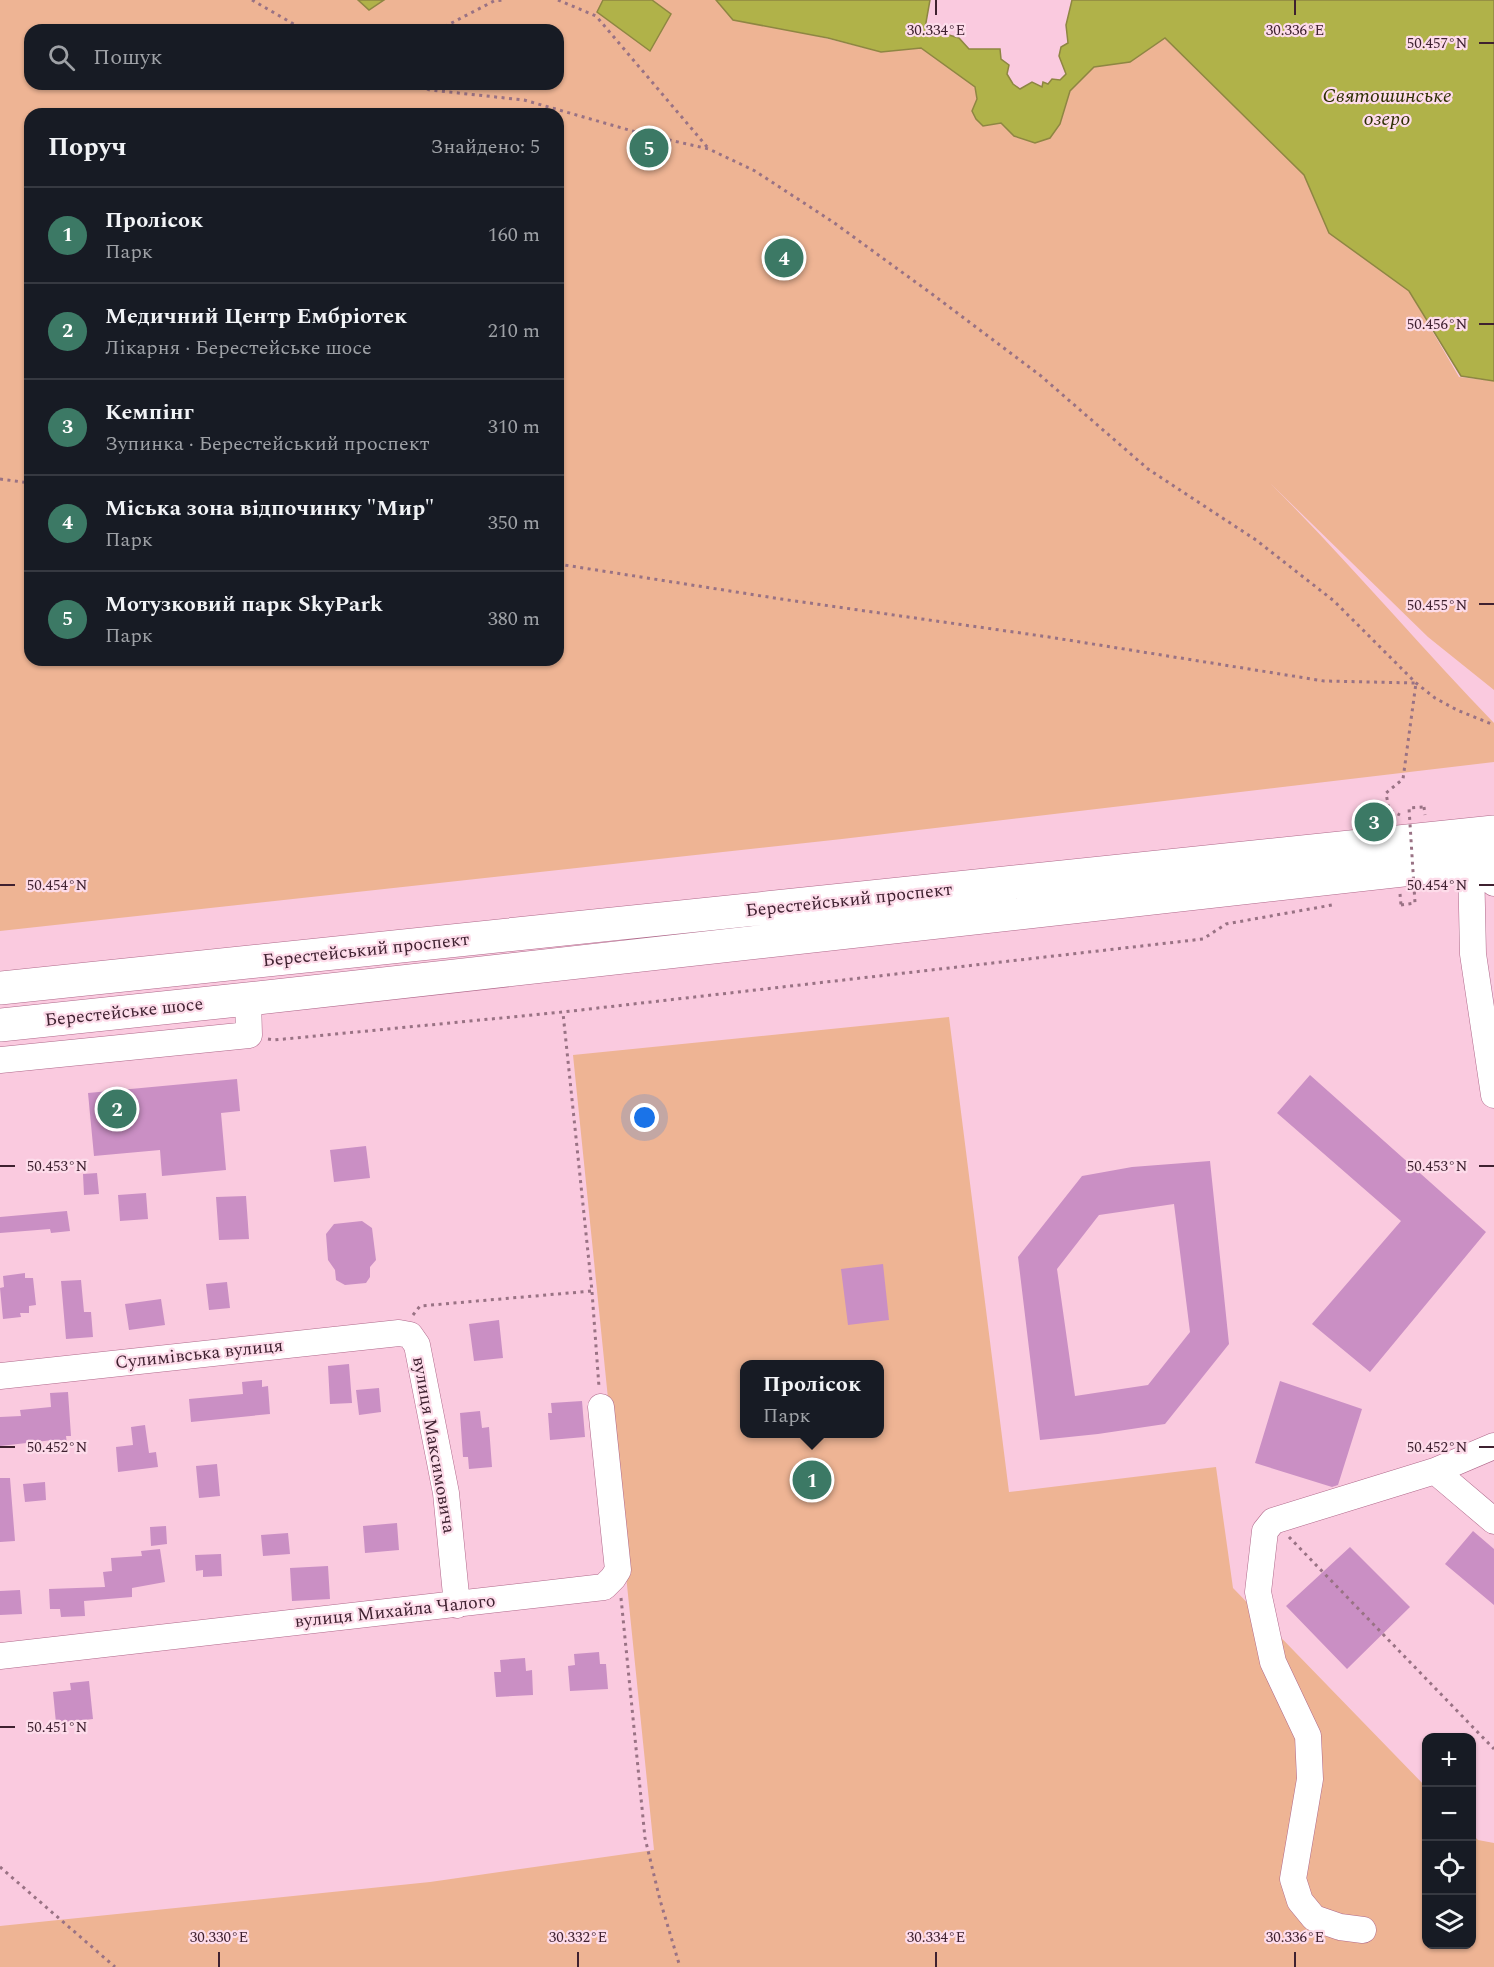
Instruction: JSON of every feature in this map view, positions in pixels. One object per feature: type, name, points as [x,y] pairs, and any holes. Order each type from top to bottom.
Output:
[{"type":"highway","name":"Берестейський проспект","points":[[205,967],[1494,832]]},
{"type":"highway","name":"Берестейський проспект","points":[[248,999],[1486,869]]},
{"type":"highway","name":"Берестейське шосе","points":[[0,988],[205,967]]},
{"type":"highway","name":"Берестейське шосе","points":[[0,1025],[248,999]]},
{"type":"street","points":[[1486,869],[1473,954],[1494,1095]]},
{"type":"street","points":[[0,1060],[249,1035],[248,999]]},
{"type":"street","name":"Сулимівська вулиця","points":[[0,1376],[399,1333]]},
{"type":"street","name":"вулиця Максимовича","points":[[399,1333],[410,1335],[417,1345],[446,1493],[457,1605]]},
{"type":"street","points":[[601,1407],[618,1570]]},
{"type":"street","points":[[1363,1930],[1340,1927],[1314,1918],[1300,1901],[1293,1879],[1310,1779],[1308,1736],[1273,1662],[1258,1592],[1265,1531],[1273,1521],[1435,1471],[1494,1446]]},
{"type":"street","points":[[1435,1471],[1494,1521]]},
{"type":"street","name":"вулиця Михайла Чалого","points":[[0,1656],[604,1587],[618,1570]]},
{"type":"path","points":[[252,0],[294,24]]},
{"type":"path","points":[[450,24],[494,1],[503,0]]},
{"type":"path","points":[[558,0],[596,16],[709,149]]},
{"type":"path","points":[[430,90],[524,100],[552,108]]},
{"type":"path","points":[[564,111],[643,134],[709,149],[755,171],[833,222],[1032,369],[1148,469],[1256,540],[1334,601],[1416,683],[1435,698],[1494,725]]},
{"type":"path","points":[[0,479],[24,482]]},
{"type":"path","points":[[564,565],[1049,637],[1324,681],[1416,683]]},
{"type":"path","points":[[1398,815],[1389,810],[1386,793],[1403,779],[1416,683]]},
{"type":"path","points":[[1400,893],[1401,905],[1415,903],[1409,808],[1424,807],[1425,815]]},
{"type":"path","points":[[249,1035],[274,1040],[563,1012],[1203,939],[1226,924],[1342,903]]},
{"type":"path","points":[[563,1012],[592,1291],[601,1407]]},
{"type":"path","points":[[399,1333],[420,1306],[592,1291]]},
{"type":"path","points":[[1273,1521],[1494,1749]]},
{"type":"path","points":[[618,1570],[645,1838],[680,1967]]},
{"type":"path","points":[[0,1867],[115,1967]]},
{"type":"shaded area","points":[[0,0],[358,0],[369,10],[384,0],[716,0],[728,14],[881,52],[921,48],[949,66],[975,87],[977,99],[1014,136],[1060,124],[1070,91],[1094,66],[1130,62],[1165,38],[1304,175],[1329,233],[1409,291],[1459,377],[1494,381],[1494,690],[1428,637],[1269,482],[1494,723],[1494,762],[842,839],[0,931]]},
{"type":"shaded area","points":[[949,1017],[1009,1492],[1216,1467],[1233,1588],[1422,1783],[1422,1949],[1476,1949],[1476,1838],[1494,1843],[1494,1967],[0,1967],[0,1926],[430,1882],[654,1850],[573,1055]]},
{"type":"water","points":[[358,0],[384,0],[369,10]]},
{"type":"water","points":[[603,0],[652,0],[671,14],[650,51],[597,12]]},
{"type":"water","name":"Святошинське озеро","points":[[716,0],[930,0],[925,28],[959,38],[969,49],[1000,49],[1001,59],[1009,65],[1007,74],[1013,84],[1020,89],[1032,82],[1042,87],[1043,82],[1048,84],[1052,79],[1060,80],[1066,74],[1059,56],[1061,47],[1068,43],[1066,25],[1072,0],[1494,0],[1494,381],[1461,376],[1409,291],[1329,233],[1304,175],[1165,38],[1130,62],[1094,67],[1070,91],[1060,124],[1050,138],[1035,143],[1014,136],[1001,123],[983,126],[972,111],[977,99],[975,87],[921,48],[881,52],[828,38],[733,20]]},
{"type":"building","points":[[1310,1075],[1486,1232],[1370,1372],[1312,1324],[1401,1221],[1277,1113]]},
{"type":"building","points":[[237,1079],[240,1111],[221,1113],[226,1170],[162,1176],[160,1150],[94,1156],[88,1093]]},
{"type":"building","points":[[366,1146],[370,1178],[334,1182],[330,1150]]},
{"type":"building","points":[[1210,1161],[1229,1344],[1165,1424],[1040,1440],[1018,1257],[1082,1176],[1132,1167]],"holes":[[[1174,1204],[1190,1332],[1148,1385],[1075,1396],[1057,1269],[1099,1215]]]},
{"type":"building","points":[[97,1173],[99,1194],[84,1195],[83,1174]]},
{"type":"building","points":[[146,1193],[148,1219],[120,1221],[118,1195]]},
{"type":"building","points":[[246,1196],[249,1239],[219,1240],[216,1197]]},
{"type":"building","points":[[67,1211],[70,1231],[51,1233],[50,1229],[0,1233],[0,1217]]},
{"type":"building","points":[[362,1221],[372,1228],[376,1260],[370,1267],[370,1277],[366,1283],[345,1285],[336,1280],[335,1270],[328,1260],[326,1234],[334,1224]]},
{"type":"building","points":[[883,1264],[889,1320],[848,1325],[841,1269]]},
{"type":"building","points":[[25,1273],[25,1278],[33,1278],[36,1305],[29,1306],[29,1313],[20,1313],[21,1317],[3,1319],[0,1288],[4,1287],[3,1276]]},
{"type":"building","points":[[81,1280],[84,1312],[91,1312],[93,1337],[66,1339],[61,1281]]},
{"type":"building","points":[[227,1282],[230,1308],[209,1310],[206,1284]]},
{"type":"building","points":[[161,1299],[165,1325],[129,1330],[125,1304]]},
{"type":"building","points":[[499,1320],[503,1358],[474,1361],[469,1324]]},
{"type":"building","points":[[349,1364],[352,1403],[330,1404],[328,1366]]},
{"type":"building","points":[[262,1380],[262,1387],[268,1386],[270,1414],[191,1422],[189,1399],[243,1394],[242,1382]]},
{"type":"building","points":[[1280,1381],[1362,1409],[1338,1485],[1332,1487],[1255,1463]]},
{"type":"building","points":[[379,1388],[381,1412],[359,1415],[356,1390]]},
{"type":"building","points":[[68,1392],[71,1436],[66,1436],[67,1444],[53,1445],[53,1440],[0,1446],[0,1417],[21,1416],[20,1410],[51,1407],[50,1393]]},
{"type":"building","points":[[582,1401],[585,1437],[550,1440],[548,1413],[552,1413],[551,1403]]},
{"type":"building","points":[[480,1411],[482,1428],[489,1427],[492,1467],[469,1469],[468,1457],[463,1457],[460,1413]]},
{"type":"building","points":[[145,1425],[149,1453],[156,1452],[158,1467],[118,1472],[116,1447],[133,1445],[131,1427]]},
{"type":"building","points":[[217,1464],[220,1496],[199,1498],[196,1466]]},
{"type":"building","points":[[0,1478],[10,1478],[15,1541],[0,1542]]},
{"type":"building","points":[[45,1482],[46,1500],[25,1502],[23,1484]]},
{"type":"building","points":[[397,1523],[399,1550],[365,1553],[363,1526]]},
{"type":"building","points":[[166,1526],[167,1544],[151,1546],[150,1527]]},
{"type":"building","points":[[1473,1531],[1494,1549],[1494,1605],[1445,1564]]},
{"type":"building","points":[[288,1533],[290,1554],[263,1556],[261,1535]]},
{"type":"building","points":[[1350,1547],[1410,1607],[1347,1669],[1286,1606]]},
{"type":"building","points":[[160,1549],[165,1582],[132,1588],[132,1597],[84,1601],[85,1616],[61,1617],[60,1609],[50,1609],[49,1589],[105,1587],[103,1572],[112,1571],[111,1558],[142,1556],[141,1551]]},
{"type":"building","points":[[221,1554],[222,1576],[203,1577],[203,1570],[196,1571],[195,1555]]},
{"type":"building","points":[[328,1566],[330,1599],[292,1601],[290,1568]]},
{"type":"building","points":[[20,1590],[22,1614],[0,1615],[0,1591]]},
{"type":"building","points":[[599,1652],[600,1664],[606,1664],[608,1689],[570,1691],[568,1666],[575,1665],[574,1654]]},
{"type":"building","points":[[525,1658],[526,1671],[532,1670],[533,1695],[496,1697],[494,1672],[501,1672],[500,1660]]},
{"type":"building","points":[[89,1681],[93,1719],[56,1723],[53,1692],[71,1690],[70,1683]]},
{"type":"place","name":"Мотузковий парк SkyPark","points":[[649,148]]},
{"type":"place","name":"Міська зона відпочинку \"Мир\"","points":[[784,258]]},
{"type":"place","name":"Кемпінг","points":[[1374,822]]},
{"type":"place","name":"Медичний Центр Ембріотек","points":[[117,1109]]},
{"type":"place","name":"Пролісок","points":[[812,1480]]}]
